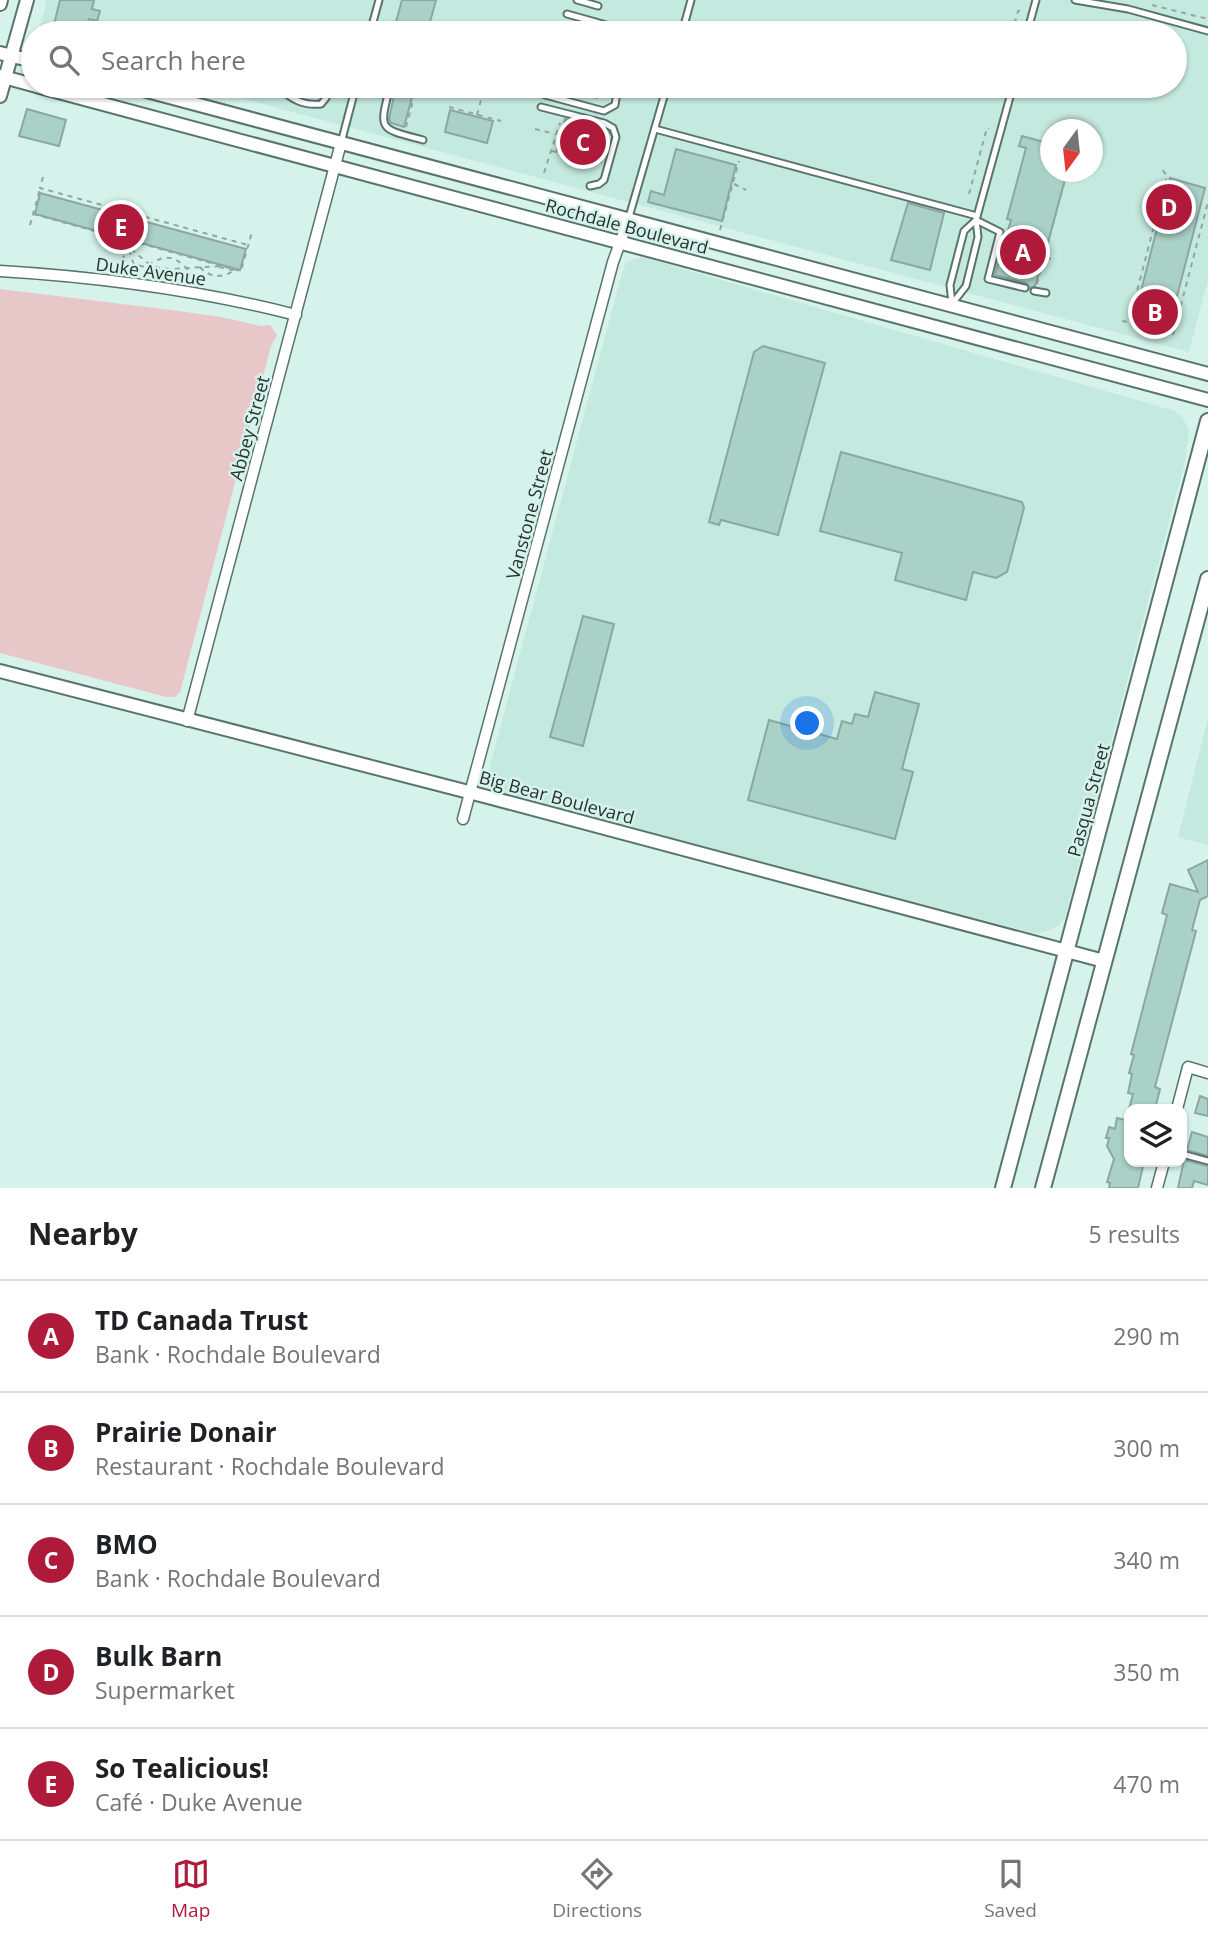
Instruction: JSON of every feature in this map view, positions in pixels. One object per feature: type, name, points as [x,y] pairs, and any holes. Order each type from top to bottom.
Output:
[{"type":"main road","name":"Pasqua Street","points":[[1003,1188],[1208,421]]},
{"type":"main road","points":[[1043,1188],[1203,612],[1208,579]]},
{"type":"street","points":[[0,96],[6,54],[27,0]]},
{"type":"street","name":"Rochdale Boulevard","points":[[2,76],[21,81]]},
{"type":"street","name":"Rochdale Boulevard","points":[[83,98],[1208,400]]},
{"type":"street","name":"Rochdale Boulevard","points":[[173,98],[1208,373]]},
{"type":"street","name":"Abbey Street","points":[[187,721],[341,143]]},
{"type":"street","name":"Vanstone Street","points":[[463,819],[613,262],[629,218]]},
{"type":"street","name":"Duke Avenue","points":[[0,271],[202,293],[296,314]]},
{"type":"street","name":"Big Bear Boulevard","points":[[0,671],[469,792],[1104,961]]},
{"type":"street","points":[[1178,1104],[1188,1068],[1208,1073]]},
{"type":"street","points":[[1157,1188],[1163,1167]]},
{"type":"lane","points":[[373,21],[379,0]]},
{"type":"lane","points":[[577,0],[598,6]]},
{"type":"lane","points":[[685,21],[691,0]]},
{"type":"lane","points":[[1030,21],[1036,0]]},
{"type":"lane","points":[[1075,0],[1128,9],[1170,21]]},
{"type":"lane","points":[[567,14],[592,21]]},
{"type":"lane","points":[[1187,26],[1208,32]]},
{"type":"lane","points":[[287,98],[313,105],[321,104],[325,98]]},
{"type":"lane","points":[[341,143],[353,98]]},
{"type":"lane","points":[[387,98],[382,118],[384,127],[423,140]]},
{"type":"lane","points":[[559,98],[604,111],[615,105],[616,98]]},
{"type":"lane","points":[[629,218],[664,98]]},
{"type":"lane","points":[[952,304],[966,286],[978,237],[977,218],[1010,98]]},
{"type":"lane","points":[[541,107],[613,128],[616,137],[604,180],[590,186]]},
{"type":"lane","points":[[655,129],[977,218],[1000,232],[988,279],[1025,288]]},
{"type":"lane","points":[[952,304],[950,285],[964,231],[977,218]]},
{"type":"lane","points":[[1035,289],[1046,293]]},
{"type":"lane","points":[[1187,1155],[1208,1161]]},
{"type":"path","points":[[1143,3],[1208,19]]},
{"type":"path","points":[[1015,21],[1020,11]]},
{"type":"path","points":[[405,128],[414,98]]},
{"type":"path","points":[[477,115],[482,98]]},
{"type":"path","points":[[449,107],[500,121]]},
{"type":"path","points":[[544,173],[561,117]]},
{"type":"path","points":[[969,194],[987,128],[989,129]]},
{"type":"path","points":[[535,129],[556,135]]},
{"type":"path","points":[[552,151],[593,162],[592,165]]},
{"type":"path","points":[[720,231],[738,162]]},
{"type":"path","points":[[1122,321],[1129,321],[1164,188],[1167,176],[1162,169]]},
{"type":"path","points":[[30,225],[43,177]]},
{"type":"path","points":[[1035,289],[1065,182]]},
{"type":"path","points":[[733,183],[746,190]]},
{"type":"path","points":[[1157,187],[1164,188]]},
{"type":"path","points":[[40,188],[248,245]]},
{"type":"path","points":[[1172,335],[1208,202]]},
{"type":"path","points":[[33,214],[233,271],[241,271]]},
{"type":"path","points":[[241,271],[252,232]]},
{"type":"path","points":[[124,239],[131,249],[149,264],[171,269],[220,267],[241,271]]},
{"type":"path","points":[[120,270],[127,244]]},
{"type":"path","points":[[131,249],[130,256],[134,264],[145,267],[157,258],[172,257],[187,267],[196,280]]},
{"type":"path","points":[[172,257],[173,252]]},
{"type":"path","points":[[1045,258],[1055,260]]},
{"type":"path","points":[[200,267],[212,275],[225,276],[233,271]]},
{"type":"shaded area","points":[[47,0],[1208,0],[1208,280],[1189,352],[240,98],[1187,98],[1187,21],[41,21]]},
{"type":"shaded area","points":[[642,257],[1175,411],[1183,418],[1189,431],[1185,461],[1065,917],[1057,927],[1038,934],[506,796],[495,791],[489,783],[488,773],[622,273],[626,263]]},
{"type":"shaded area","points":[[0,289],[221,317],[261,326],[270,325],[277,335],[271,346],[180,692],[175,697],[166,697],[0,653]]},
{"type":"shaded area","points":[[1208,718],[1208,845],[1178,837]]},
{"type":"building","points":[[60,0],[94,0],[92,9],[100,11],[97,21],[55,21]]},
{"type":"building","points":[[402,0],[436,0],[430,21],[396,21]]},
{"type":"building","points":[[393,98],[412,98],[404,127],[391,123],[389,119]]},
{"type":"building","points":[[27,109],[66,120],[59,146],[19,136]]},
{"type":"building","points":[[450,110],[493,121],[487,143],[445,132]]},
{"type":"building","points":[[565,119],[609,132],[601,162],[557,150]]},
{"type":"building","points":[[1022,136],[1040,141],[1040,182],[1064,182],[1035,286],[1030,288],[1026,283],[995,275],[1011,220],[1007,219],[1026,148],[1019,146]]},
{"type":"building","points":[[676,149],[736,165],[722,221],[648,202],[651,191],[664,195]]},
{"type":"building","points":[[1170,178],[1205,188],[1168,331],[1133,322]]},
{"type":"building","points":[[40,193],[246,249],[240,270],[35,214]]},
{"type":"building","points":[[908,203],[944,213],[930,270],[891,260]]},
{"type":"building","points":[[763,346],[825,363],[778,535],[721,520],[719,525],[709,522],[754,352]]},
{"type":"building","points":[[841,452],[1022,502],[1024,508],[1007,572],[996,578],[973,572],[966,600],[895,580],[902,553],[820,531]]},
{"type":"building","points":[[583,616],[614,624],[583,746],[550,737]]},
{"type":"building","points":[[875,692],[919,704],[902,769],[913,772],[895,839],[748,800],[769,720],[837,739],[842,721],[852,724],[855,714],[868,717]]},
{"type":"building","points":[[1208,860],[1208,896],[1200,900],[1192,930],[1196,931],[1155,1087],[1160,1089],[1156,1104],[1130,1104],[1133,1094],[1128,1093],[1132,1074],[1129,1073],[1134,1055],[1131,1054],[1167,915],[1162,913],[1170,884],[1198,892],[1188,870]]},
{"type":"building","points":[[1200,1096],[1208,1099],[1208,1116],[1195,1113]]},
{"type":"building","points":[[1117,1118],[1124,1120],[1124,1167],[1143,1167],[1138,1188],[1109,1188],[1110,1183],[1107,1182],[1114,1159],[1107,1146],[1109,1138],[1106,1138],[1109,1127],[1115,1129]]},
{"type":"building","points":[[1192,1132],[1208,1137],[1208,1156],[1187,1150]]},
{"type":"building","points":[[1187,1161],[1208,1166],[1208,1185],[1194,1181],[1192,1188],[1178,1188],[1182,1167],[1187,1167]]},
{"type":"place","name":"BMO","points":[[583,142]]},
{"type":"place","name":"Bulk Barn","points":[[1169,207]]},
{"type":"place","name":"So Tealicious!","points":[[121,227]]},
{"type":"place","name":"TD Canada Trust","points":[[1023,252]]},
{"type":"place","name":"Prairie Donair","points":[[1155,312]]}]
